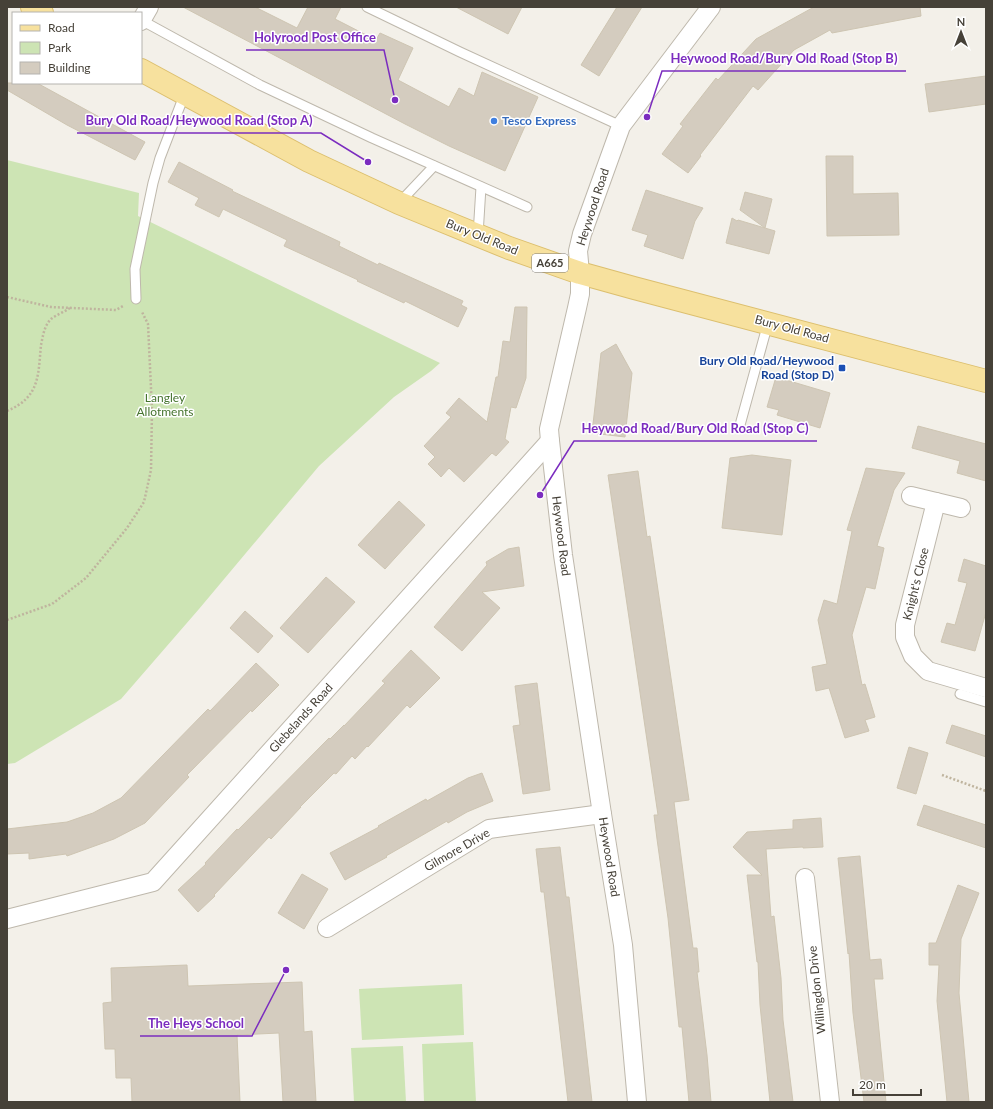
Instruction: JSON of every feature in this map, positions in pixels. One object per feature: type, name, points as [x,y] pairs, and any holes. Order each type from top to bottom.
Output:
[{"type":"main road","name":"Bury Old Road","points":[[142,71],[309,161],[399,203],[509,248],[580,273],[986,381]]},
{"type":"street","points":[[142,19],[149,7]]},
{"type":"street","name":"Heywood Road","points":[[637,1102],[623,945],[563,555],[549,429],[580,294],[578,251],[582,234],[621,126],[711,7]]},
{"type":"street","name":"Glebelands Road","points":[[7,919],[153,882],[550,441]]},
{"type":"street","points":[[910,496],[961,508]]},
{"type":"street","name":"Knight's Close","points":[[936,502],[905,625],[905,638],[913,656],[928,671],[986,688]]},
{"type":"street","name":"Gilmore Drive","points":[[327,928],[489,829],[602,814]]},
{"type":"street","name":"Willingdon Drive","points":[[805,878],[830,1102]]},
{"type":"lane","points":[[368,7],[467,55],[621,126]]},
{"type":"lane","points":[[142,22],[260,85],[434,166],[527,207]]},
{"type":"lane","points":[[136,299],[135,269],[153,183],[160,158],[184,93]]},
{"type":"lane","points":[[399,203],[434,166]]},
{"type":"lane","points":[[478,236],[481,187]]},
{"type":"lane","points":[[740,426],[768,323]]},
{"type":"lane","points":[[960,694],[986,702]]},
{"type":"path","points":[[7,297],[51,307],[116,310],[136,299],[148,324],[151,394],[151,470],[144,502],[127,528],[86,578],[52,604],[7,620]]},
{"type":"path","points":[[7,411],[18,406],[30,396],[37,380],[43,332],[51,320],[70,308]]},
{"type":"path","points":[[942,775],[986,791]]},
{"type":"green space","name":"Langley Allotments","points":[[7,160],[139,193],[138,216],[440,363],[394,397],[319,466],[121,699],[15,763],[7,764]]},
{"type":"green space","points":[[462,984],[464,1035],[362,1040],[359,989]]},
{"type":"green space","points":[[473,1042],[476,1102],[424,1102],[422,1044]]},
{"type":"green space","points":[[403,1046],[406,1102],[354,1102],[351,1048]]},
{"type":"building","points":[[183,7],[255,7],[297,28],[308,7],[341,7],[335,19],[376,40],[380,33],[413,48],[398,80],[449,107],[459,88],[474,96],[482,72],[538,97],[505,171],[405,124]]},
{"type":"building","points":[[456,7],[522,7],[508,34]]},
{"type":"building","points":[[617,7],[642,7],[599,76],[581,65]]},
{"type":"building","points":[[814,7],[920,7],[921,16],[832,33],[830,30],[794,50],[758,90],[753,86],[688,173],[662,154],[683,126],[680,124],[716,78],[718,80],[756,39]]},
{"type":"building","points":[[986,76],[986,104],[929,112],[925,84]]},
{"type":"building","points":[[7,83],[39,84],[145,142],[135,160],[67,125],[7,90]]},
{"type":"building","points":[[826,156],[853,156],[853,194],[898,193],[899,235],[827,236]]},
{"type":"building","points":[[179,162],[233,190],[232,191],[340,242],[339,246],[378,265],[379,263],[463,301],[461,305],[467,308],[458,327],[405,301],[404,303],[284,246],[287,240],[223,209],[219,217],[195,205],[199,198],[168,182]]},
{"type":"building","points":[[646,190],[703,208],[695,221],[683,259],[644,246],[648,235],[632,230]]},
{"type":"building","points":[[745,192],[772,199],[765,228],[740,210]]},
{"type":"building","points":[[732,218],[737,221],[738,220],[775,231],[769,254],[726,243]]},
{"type":"building","points":[[515,307],[527,307],[526,378],[516,408],[511,407],[505,439],[509,442],[496,456],[492,453],[464,482],[449,468],[441,477],[428,464],[435,457],[424,446],[451,417],[446,413],[459,398],[487,422],[496,377],[498,377],[503,341],[510,342]]},
{"type":"building","points":[[616,344],[632,373],[625,437],[592,433],[601,353]]},
{"type":"building","points":[[776,377],[830,393],[820,428],[777,415],[779,410],[767,407]]},
{"type":"building","points":[[918,426],[986,444],[986,481],[957,473],[960,461],[912,448]]},
{"type":"building","points":[[752,455],[791,460],[782,535],[722,528],[730,458]]},
{"type":"building","points":[[866,468],[905,473],[894,490],[877,546],[884,548],[875,589],[866,587],[852,635],[862,685],[865,684],[875,717],[865,720],[869,731],[845,738],[829,688],[816,691],[812,667],[827,664],[818,620],[824,600],[837,604],[852,531],[847,530]]},
{"type":"building","points":[[638,471],[647,537],[650,536],[689,800],[674,802],[693,948],[697,948],[699,972],[697,972],[711,1102],[689,1102],[682,1027],[679,1027],[668,918],[654,815],[658,815],[608,475]]},
{"type":"building","points":[[399,501],[425,525],[385,569],[358,545]]},
{"type":"building","points":[[519,547],[524,586],[482,592],[500,608],[462,651],[434,627],[487,565],[486,562],[508,549]]},
{"type":"building","points":[[964,559],[986,566],[986,612],[975,651],[941,642],[947,623],[955,625],[967,583],[958,581]]},
{"type":"building","points":[[326,577],[355,602],[308,653],[280,628]]},
{"type":"building","points":[[245,611],[273,636],[258,653],[230,628]]},
{"type":"building","points":[[411,650],[440,678],[410,708],[407,705],[355,759],[352,756],[336,774],[334,773],[271,839],[269,837],[214,895],[215,896],[198,912],[178,890],[206,864],[205,863],[237,829],[238,830],[329,738],[330,739],[344,726],[385,683],[382,681]]},
{"type":"building","points":[[256,663],[279,685],[252,712],[251,710],[187,775],[189,777],[145,823],[114,839],[67,856],[66,854],[29,859],[29,853],[7,854],[7,829],[67,822],[93,813],[121,798],[208,709],[210,711]]},
{"type":"building","points":[[537,683],[550,790],[523,794],[513,726],[520,725],[515,686]]},
{"type":"building","points":[[952,725],[986,736],[986,757],[946,743]]},
{"type":"building","points":[[909,747],[928,753],[916,794],[897,788]]},
{"type":"building","points":[[482,773],[493,801],[467,812],[448,823],[447,821],[345,880],[330,853],[379,827],[378,826],[426,799],[427,801],[468,778]]},
{"type":"building","points":[[924,805],[986,825],[986,848],[917,825]]},
{"type":"building","points":[[821,818],[823,847],[766,849],[771,917],[774,916],[781,978],[783,1020],[793,1102],[770,1102],[760,1005],[758,962],[747,875],[762,875],[733,847],[747,832],[793,829],[793,820]]},
{"type":"building","points":[[560,847],[566,897],[569,897],[592,1102],[568,1102],[544,892],[541,892],[536,849]]},
{"type":"building","points":[[860,856],[870,960],[881,959],[883,979],[874,979],[886,1102],[864,1102],[853,1013],[849,953],[848,954],[838,858]]},
{"type":"building","points":[[302,874],[328,889],[304,929],[278,913]]},
{"type":"building","points":[[958,885],[979,893],[961,939],[959,993],[969,1102],[947,1102],[937,1001],[939,965],[929,965],[929,943],[936,943]]},
{"type":"building","points":[[187,965],[188,986],[302,982],[304,1032],[312,1031],[316,1102],[283,1102],[279,1033],[237,1035],[240,1102],[132,1102],[131,1078],[116,1078],[115,1049],[105,1049],[103,1003],[112,1002],[111,968]]},
{"type":"place","name":"Holyrood Post Office","points":[[395,100]]},
{"type":"place","name":"Heywood Road/Bury Old Road (Stop B)","points":[[647,117]]},
{"type":"place","name":"Tesco Express","points":[[494,121]]},
{"type":"place","name":"Bury Old Road/Heywood Road (Stop A)","points":[[368,162]]},
{"type":"place","name":"Bury Old Road/Heywood Road (Stop D)","points":[[842,368]]},
{"type":"place","name":"Heywood Road/Bury Old Road (Stop C)","points":[[540,495]]},
{"type":"place","name":"The Heys School","points":[[286,970]]}]
